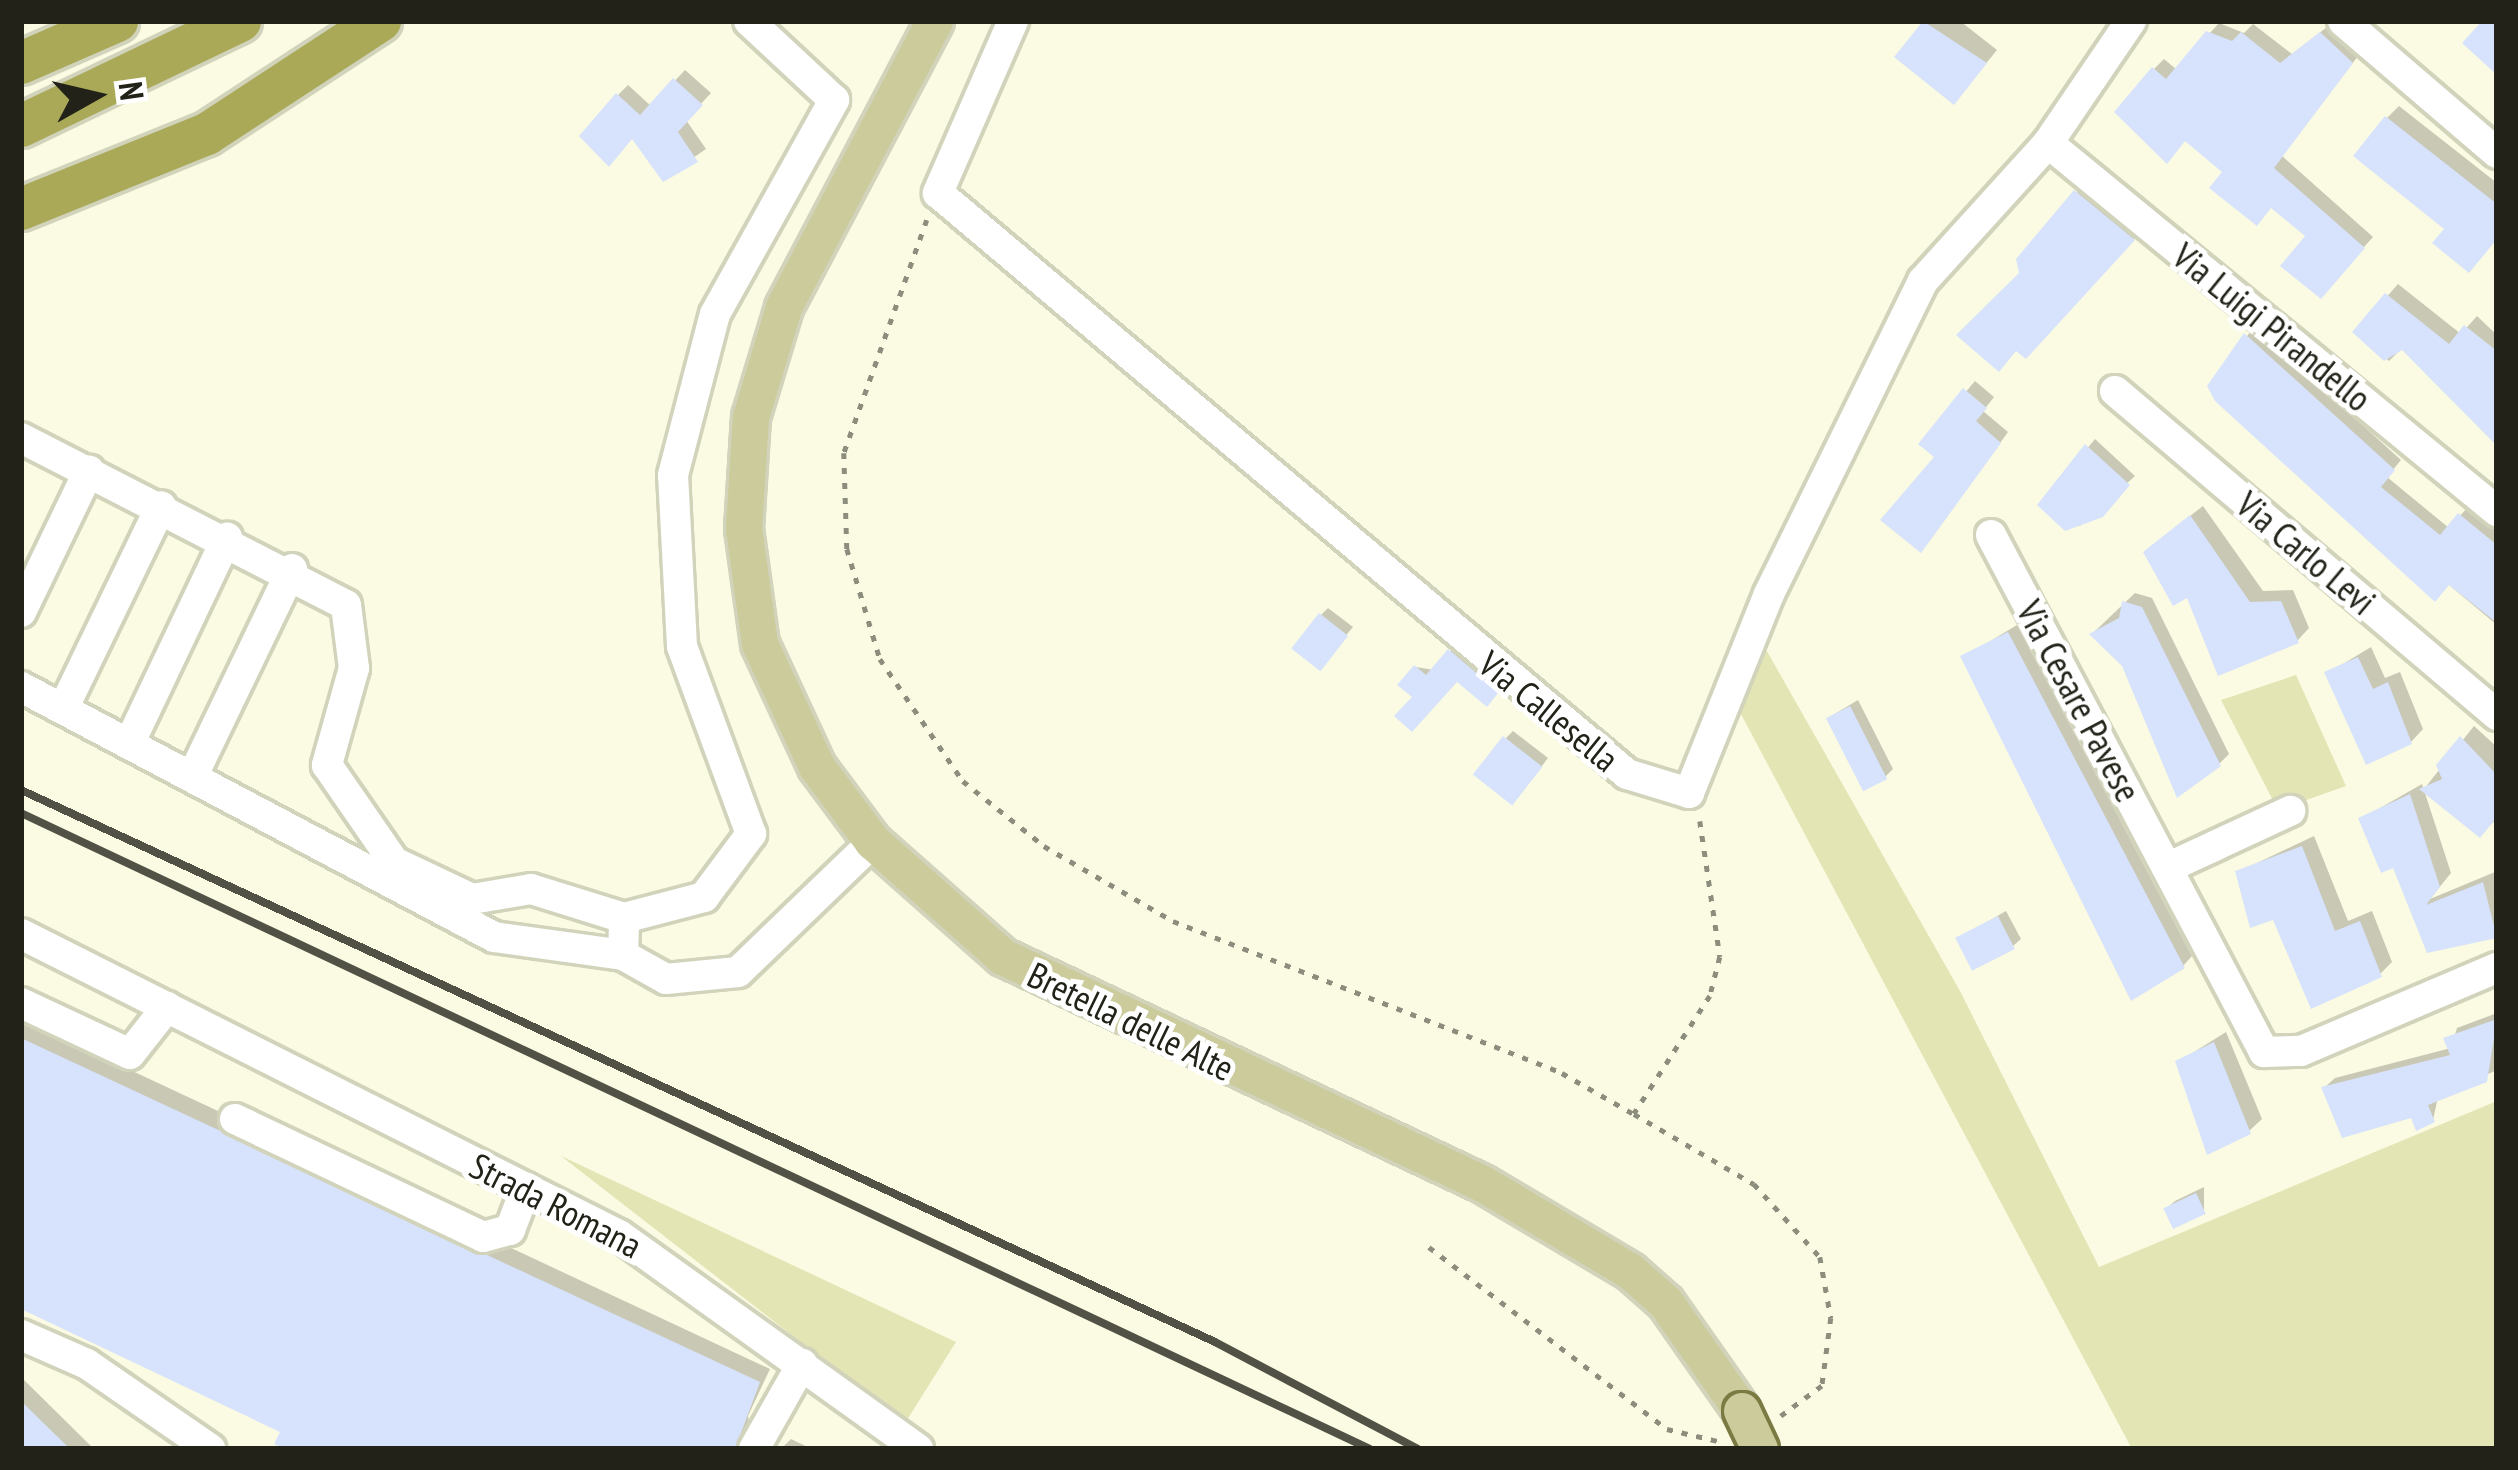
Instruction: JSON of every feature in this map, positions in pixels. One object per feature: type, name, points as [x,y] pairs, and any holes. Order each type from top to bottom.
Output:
[{"type":"highway","points":[[21,63],[117,21]]},
{"type":"highway","points":[[21,126],[240,21]]},
{"type":"highway","points":[[21,209],[207,134],[380,21]]},
{"type":"main road","name":"Bretella delle Alte","points":[[934,21],[784,308],[744,475],[760,644],[817,767],[873,842],[1003,957],[1076,998],[1586,1242],[1666,1303],[1753,1430]]},
{"type":"street","points":[[21,438],[292,569],[346,605],[357,634],[327,764],[340,798],[394,862],[472,899],[531,889],[624,918],[704,897],[752,834],[682,646],[673,475],[715,314],[834,100],[749,21]]},
{"type":"street","points":[[938,193],[1013,21]]},
{"type":"street","points":[[1688,793],[1769,594],[1923,281],[2048,143],[2131,21]]},
{"type":"street","points":[[2343,21],[2497,153]]},
{"type":"street","points":[[2374,46],[2394,21]]},
{"type":"street","name":"Via Luigi Pirandello","points":[[2048,143],[2497,511]]},
{"type":"street","name":"Via Callesella","points":[[938,193],[1608,759],[1688,793]]},
{"type":"street","name":"Via Carlo Levi","points":[[2115,392],[2497,716]]},
{"type":"street","points":[[21,612],[88,471]]},
{"type":"street","points":[[64,707],[161,506]]},
{"type":"street","name":"Via Cesare Pavese","points":[[1991,535],[2274,1060],[2497,968]]},
{"type":"street","points":[[131,740],[227,538]]},
{"type":"street","points":[[195,771],[292,569]]},
{"type":"street","points":[[21,686],[195,771],[494,937],[623,955],[666,980],[739,972],[873,842]]},
{"type":"street","points":[[2168,868],[2290,811]]},
{"type":"street","points":[[623,955],[624,918]]},
{"type":"street","name":"Strada Romana","points":[[21,934],[657,1258],[918,1449]]},
{"type":"street","points":[[21,1004],[130,1054],[167,1007]]},
{"type":"street","points":[[235,1119],[483,1237],[510,1230],[526,1188]]},
{"type":"street","points":[[21,1335],[87,1364],[210,1449]]},
{"type":"street","points":[[754,1449],[802,1364]]},
{"type":"path","points":[[938,193],[844,453],[847,549],[880,659],[963,781],[1043,846],[1173,921],[1562,1073],[1754,1184],[1820,1257],[1831,1318],[1822,1386],[1726,1443],[1667,1429],[1429,1246]]},
{"type":"path","points":[[1634,1114],[1710,996],[1720,957],[1710,845],[1688,793]]},
{"type":"green space","points":[[1760,639],[1960,991],[2099,1267],[2497,1101],[2497,1449],[2132,1449],[1734,701]]},
{"type":"green space","points":[[2296,675],[2346,786],[2278,810],[2221,700]]},
{"type":"green space","points":[[561,1156],[956,1342],[905,1423]]},
{"type":"building","points":[[1923,21],[1987,63],[1954,105],[1894,57]]},
{"type":"building","points":[[2482,21],[2497,21],[2497,75],[2462,43]]},
{"type":"building","points":[[2206,31],[2232,41],[2241,32],[2280,63],[2320,32],[2353,63],[2274,168],[2365,248],[2321,299],[2280,266],[2305,236],[2271,208],[2257,226],[2209,188],[2222,172],[2185,141],[2167,164],[2114,112],[2152,67],[2166,79]]},
{"type":"building","points":[[673,78],[703,105],[678,132],[698,162],[663,182],[632,139],[609,167],[579,136],[616,93],[640,115]]},
{"type":"building","points":[[2385,116],[2497,204],[2497,239],[2469,273],[2432,243],[2444,229],[2353,156]]},
{"type":"building","points":[[2074,190],[2135,240],[2026,359],[2016,351],[1999,372],[1956,335],[2019,273],[2016,259]]},
{"type":"building","points":[[2385,293],[2449,344],[2464,325],[2497,351],[2497,446],[2402,350],[2384,361],[2352,332]]},
{"type":"building","points":[[2244,333],[2395,470],[2381,487],[2440,535],[2458,513],[2497,545],[2497,623],[2449,585],[2435,602],[2215,401],[2207,386]]},
{"type":"building","points":[[1963,388],[1987,408],[1976,421],[2001,443],[1921,553],[1880,520],[1934,457],[1918,444]]},
{"type":"building","points":[[2085,444],[2130,485],[2103,517],[2065,531],[2037,505]]},
{"type":"building","points":[[2190,515],[2250,602],[2281,601],[2299,643],[2218,676],[2187,598],[2173,606],[2143,552]]},
{"type":"building","points":[[2122,601],[2142,607],[2221,766],[2177,798],[2122,666],[2089,634],[2119,618]]},
{"type":"building","points":[[1319,613],[1348,636],[1320,671],[1291,648]]},
{"type":"building","points":[[2008,632],[2185,968],[2131,1001],[1960,656]]},
{"type":"building","points":[[1448,649],[1499,692],[1487,707],[1457,682],[1412,732],[1394,716],[1412,697],[1397,685],[1414,665],[1426,675]]},
{"type":"building","points":[[2358,657],[2373,689],[2388,682],[2412,744],[2366,765],[2324,672]]},
{"type":"building","points":[[1850,706],[1887,779],[1863,791],[1826,718]]},
{"type":"building","points":[[1503,736],[1542,767],[1512,805],[1473,775]]},
{"type":"building","points":[[2460,736],[2497,775],[2497,817],[2480,838],[2419,789],[2442,779],[2436,765]]},
{"type":"building","points":[[2410,794],[2440,887],[2426,905],[2483,882],[2497,938],[2427,953],[2393,868],[2381,873],[2358,818]]},
{"type":"building","points":[[2302,846],[2335,931],[2360,921],[2382,977],[2311,1009],[2273,920],[2250,928],[2235,871]]},
{"type":"building","points":[[1998,916],[2015,949],[1972,971],[1955,938]]},
{"type":"building","points":[[2497,1019],[2487,1082],[2428,1105],[2435,1122],[2416,1131],[2411,1118],[2342,1138],[2321,1087],[2450,1055],[2443,1038]]},
{"type":"building","points":[[21,1038],[760,1382],[735,1449],[285,1449],[274,1444],[280,1432],[21,1309]]},
{"type":"building","points":[[2214,1042],[2251,1134],[2207,1155],[2175,1061]]},
{"type":"building","points":[[2196,1193],[2206,1214],[2173,1229],[2163,1208]]},
{"type":"building","points":[[21,1401],[70,1449],[21,1449]]},
{"type":"railway","points":[[21,790],[1215,1342],[1418,1449]]},
{"type":"railway","points":[[21,813],[1370,1449]]}]
